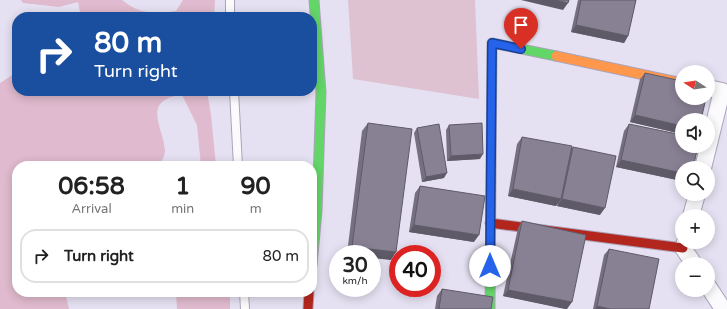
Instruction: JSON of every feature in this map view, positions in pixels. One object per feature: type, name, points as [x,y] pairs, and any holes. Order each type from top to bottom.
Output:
[{"type":"street","points":[[314,0],[315,12]]},
{"type":"street","points":[[317,39],[321,92],[317,210]]},
{"type":"street","points":[[490,309],[492,43],[675,82]]},
{"type":"street","points":[[705,161],[722,91],[715,90]]},
{"type":"street","points":[[490,222],[675,244]]},
{"type":"street","points":[[308,309],[309,297]]},
{"type":"street","points":[[715,297],[723,309]]},
{"type":"lane","points":[[230,0],[230,12]]},
{"type":"lane","points":[[234,96],[238,161]]},
{"type":"lane","points":[[244,297],[245,309]]},
{"type":"shaded area","points":[[21,0],[122,0],[128,5],[147,12],[80,12],[78,2],[59,7],[23,3]]},
{"type":"shaded area","points":[[183,0],[215,0],[214,12],[168,12],[176,11]]},
{"type":"shaded area","points":[[348,0],[475,0],[479,99],[353,79]]},
{"type":"shaded area","points":[[12,75],[12,96],[178,96],[169,98],[161,103],[158,109],[157,116],[165,151],[162,161],[12,161],[12,297],[66,297],[69,309],[0,309],[0,83]]},
{"type":"shaded area","points":[[182,96],[208,96],[216,161],[201,161],[197,125]]},
{"type":"shaded area","points":[[176,297],[230,297],[230,309],[177,309]]},
{"type":"building","points":[[555,0],[569,0],[568,3]]},
{"type":"building","points":[[581,0],[636,0],[628,36],[576,25]]},
{"type":"building","points":[[645,73],[675,79],[675,105],[704,105],[703,113],[675,113],[675,124],[635,115]]},
{"type":"building","points":[[368,123],[412,129],[397,245],[389,245],[389,251],[381,250],[381,245],[352,245]]},
{"type":"building","points":[[482,123],[483,154],[451,156],[449,125]]},
{"type":"building","points":[[439,124],[447,173],[426,177],[417,128]]},
{"type":"building","points":[[629,124],[675,134],[675,153],[696,153],[695,161],[675,161],[675,172],[621,160]]},
{"type":"building","points":[[522,137],[572,146],[561,199],[513,189]]},
{"type":"building","points":[[573,147],[616,156],[605,208],[562,199]]},
{"type":"building","points":[[420,186],[485,196],[479,235],[414,225]]},
{"type":"building","points":[[522,221],[586,235],[572,302],[508,290]]},
{"type":"building","points":[[609,249],[659,259],[649,309],[610,309],[597,306]]},
{"type":"building","points":[[442,289],[493,297],[491,309],[439,309]]},
{"type":"traffic: fast","points":[[314,0],[315,12]]},
{"type":"traffic: fast","points":[[317,39],[321,92],[317,211]]},
{"type":"traffic: fast","points":[[490,309],[492,43],[556,56]]},
{"type":"traffic: slow","points":[[556,56],[675,82]]},
{"type":"traffic: jam","points":[[490,223],[675,247]]},
{"type":"traffic: jam","points":[[308,309],[309,297]]},
{"type":"route","points":[[490,266],[492,43],[521,49]]}]
